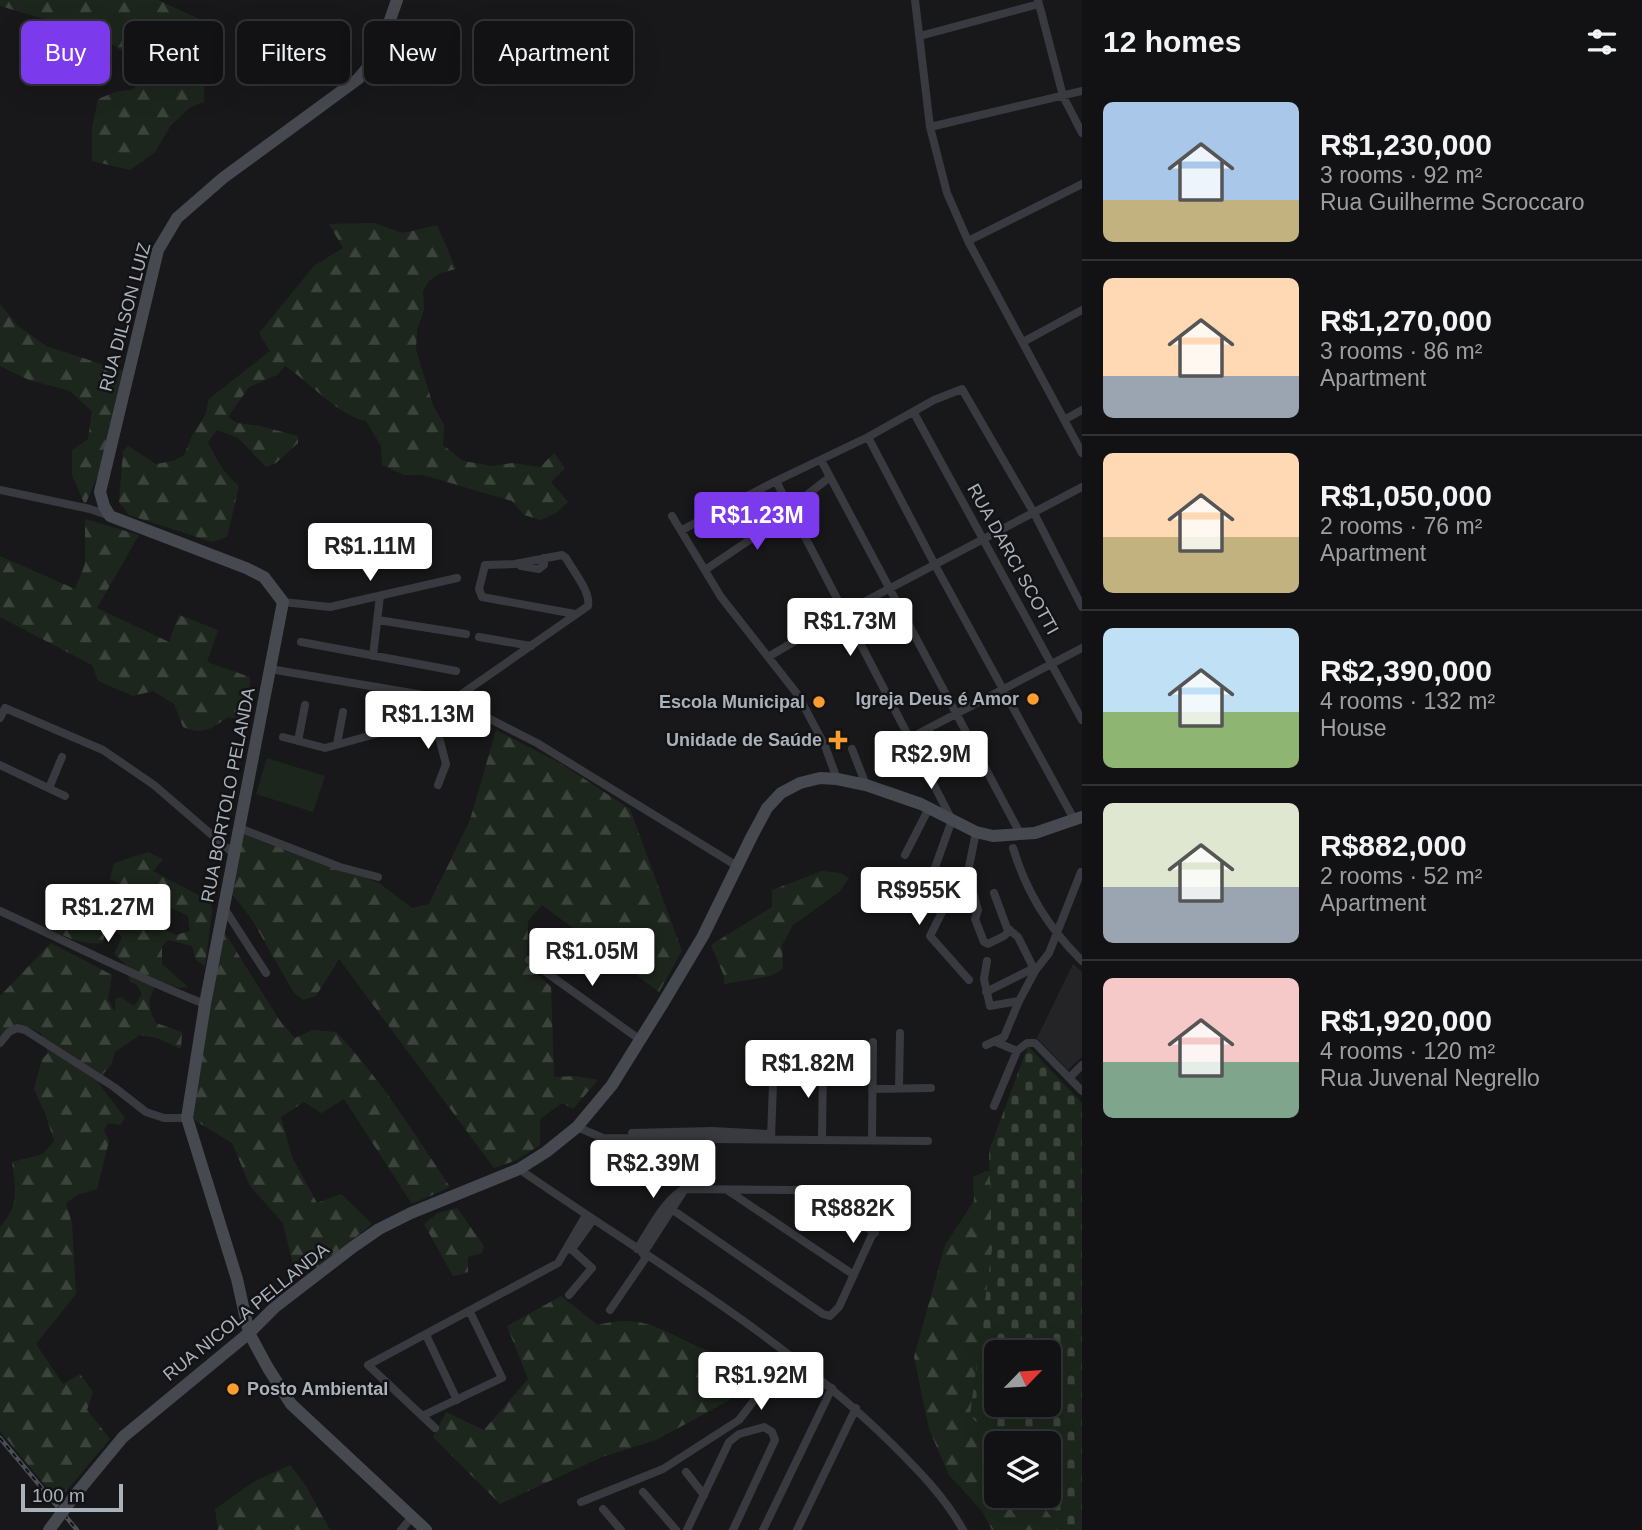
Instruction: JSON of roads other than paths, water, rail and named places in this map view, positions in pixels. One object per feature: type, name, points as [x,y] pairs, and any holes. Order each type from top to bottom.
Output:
[{"type":"street","name":"RUA DILSON LUIZ","points":[[100,492],[158,250],[177,218],[223,178],[358,79],[369,68],[387,30],[397,0]]},
{"type":"street","points":[[915,0],[930,127],[947,193],[968,241],[1082,453]]},
{"type":"street","points":[[920,36],[1039,2],[1063,96],[1082,133]]},
{"type":"street","points":[[930,127],[1082,91]]},
{"type":"street","points":[[968,241],[1082,184]]},
{"type":"street","points":[[1023,342],[1082,310]]},
{"type":"street","points":[[682,530],[776,481],[868,438],[934,400],[962,389],[1034,513],[1082,607]]},
{"type":"street","points":[[1064,420],[1082,410]]},
{"type":"street","name":"RUA DARCI SCOTTI","points":[[914,413],[1082,720]]},
{"type":"street","points":[[868,438],[1003,689],[1079,819]]},
{"type":"street","points":[[821,460],[1021,835]]},
{"type":"street","points":[[705,570],[748,541],[830,477]]},
{"type":"street","points":[[776,481],[952,820],[933,873]]},
{"type":"street","points":[[768,657],[843,613],[1082,487]]},
{"type":"street","points":[[0,490],[90,509],[246,568],[264,577],[283,601],[323,607],[457,578]]},
{"type":"street","points":[[90,509],[100,492]]},
{"type":"street","points":[[100,492],[110,516]]},
{"type":"street","points":[[672,516],[721,597],[798,695],[825,746],[837,779]]},
{"type":"street","points":[[453,700],[589,606],[588,596],[564,556],[515,564],[485,565],[479,589],[480,596],[575,614]]},
{"type":"street","points":[[373,656],[380,596]]},
{"type":"street","name":"RUA BORTOLO PELANDA","points":[[283,601],[205,1004],[187,1118],[237,1279],[249,1333],[292,1404],[426,1530]]},
{"type":"street","points":[[378,620],[466,634]]},
{"type":"street","points":[[479,637],[531,646]]},
{"type":"street","points":[[301,642],[456,671]]},
{"type":"street","points":[[910,738],[1082,648]]},
{"type":"street","points":[[270,669],[453,700],[537,743],[737,866]]},
{"type":"street","points":[[435,697],[434,719],[446,764],[438,785]]},
{"type":"street","points":[[298,741],[305,705]]},
{"type":"street","points":[[0,718],[5,708],[103,750],[154,785],[234,854]]},
{"type":"street","points":[[337,744],[343,712]]},
{"type":"street","points":[[283,737],[324,748],[434,719]]},
{"type":"street","points":[[852,749],[866,785]]},
{"type":"street","points":[[49,788],[62,757]]},
{"type":"street","points":[[0,765],[65,796]]},
{"type":"street","name":"RUA NICOLA PELLANDA","points":[[49,1530],[123,1437],[249,1333],[275,1307],[379,1229],[411,1213],[519,1169],[546,1153],[577,1127],[612,1085],[703,936],[762,817],[781,793],[800,783],[820,778],[837,779],[866,785],[929,808],[976,832],[993,836],[1035,833],[1079,819]]},
{"type":"street","points":[[905,855],[929,808]]},
{"type":"street","points":[[239,828],[318,859],[377,877]]},
{"type":"street","points":[[976,832],[970,855],[970,883],[978,911],[975,919],[984,943],[988,944],[1010,930]]},
{"type":"street","points":[[1013,848],[1022,877],[1056,935],[1082,961]]},
{"type":"street","points":[[986,1045],[1004,1037],[1035,970],[1049,953],[1080,873]]},
{"type":"street","points":[[969,979],[930,936],[952,892],[970,883]]},
{"type":"street","points":[[994,893],[1007,928],[1018,937],[1035,970]]},
{"type":"street","points":[[223,908],[266,973]]},
{"type":"street","points":[[0,911],[159,986],[205,1004]]},
{"type":"street","points":[[530,960],[639,1039]]},
{"type":"street","points":[[987,961],[984,979],[990,1006],[1019,1001]]},
{"type":"street","points":[[986,992],[1035,970]]},
{"type":"street","points":[[0,1043],[9,1032],[17,1028],[25,1031],[114,1087],[146,1112],[164,1118],[187,1118]]},
{"type":"street","points":[[899,1088],[900,1033]]},
{"type":"street","points":[[872,1140],[873,1042]]},
{"type":"street","points":[[996,1042],[1017,1051]]},
{"type":"street","points":[[994,1106],[1017,1051],[1027,1042],[1035,1043],[1082,1091]]},
{"type":"street","points":[[771,1136],[774,1056]]},
{"type":"street","points":[[822,1139],[823,1062]]},
{"type":"street","points":[[1069,1078],[1082,1065]]},
{"type":"street","points":[[872,1088],[931,1088]]},
{"type":"street","points":[[577,1127],[594,1135],[617,1136],[711,1135],[928,1141]]},
{"type":"street","points":[[519,1169],[753,1327],[832,1388],[856,1408],[924,1476],[963,1530]]},
{"type":"street","points":[[610,1310],[669,1208],[684,1189],[888,1192],[890,1201],[837,1311],[832,1316],[827,1316],[669,1208]]},
{"type":"street","points":[[727,1190],[854,1275]]},
{"type":"street","points":[[812,1190],[875,1233]]},
{"type":"street","points":[[435,1428],[368,1365],[558,1263],[590,1218]]},
{"type":"street","points":[[569,1248],[592,1268],[569,1295]]},
{"type":"street","points":[[422,1416],[502,1378],[471,1312]]},
{"type":"street","points":[[426,1335],[457,1400]]},
{"type":"street","points":[[581,1503],[663,1469],[739,1420],[789,1355]]},
{"type":"street","points":[[763,1530],[832,1388]]},
{"type":"street","points":[[797,1530],[856,1408]]},
{"type":"street","points":[[687,1530],[733,1437],[760,1427],[772,1432],[775,1440],[733,1530]]},
{"type":"street","points":[[686,1472],[704,1495]]},
{"type":"street","points":[[643,1492],[676,1530]]},
{"type":"street","points":[[603,1509],[621,1530]]},
{"type":"street","points":[[401,1530],[412,1517]]},
{"type":"railway","points":[[0,1438],[77,1530]]},
{"type":"place","name":"Igreja Deus é Amor","points":[[1033,699]]},
{"type":"place","name":"Escola Municipal","points":[[819,702]]},
{"type":"place","name":"Unidade de Saúde","points":[[838,740]]},
{"type":"place","name":"Posto Ambiental","points":[[233,1389]]}]
